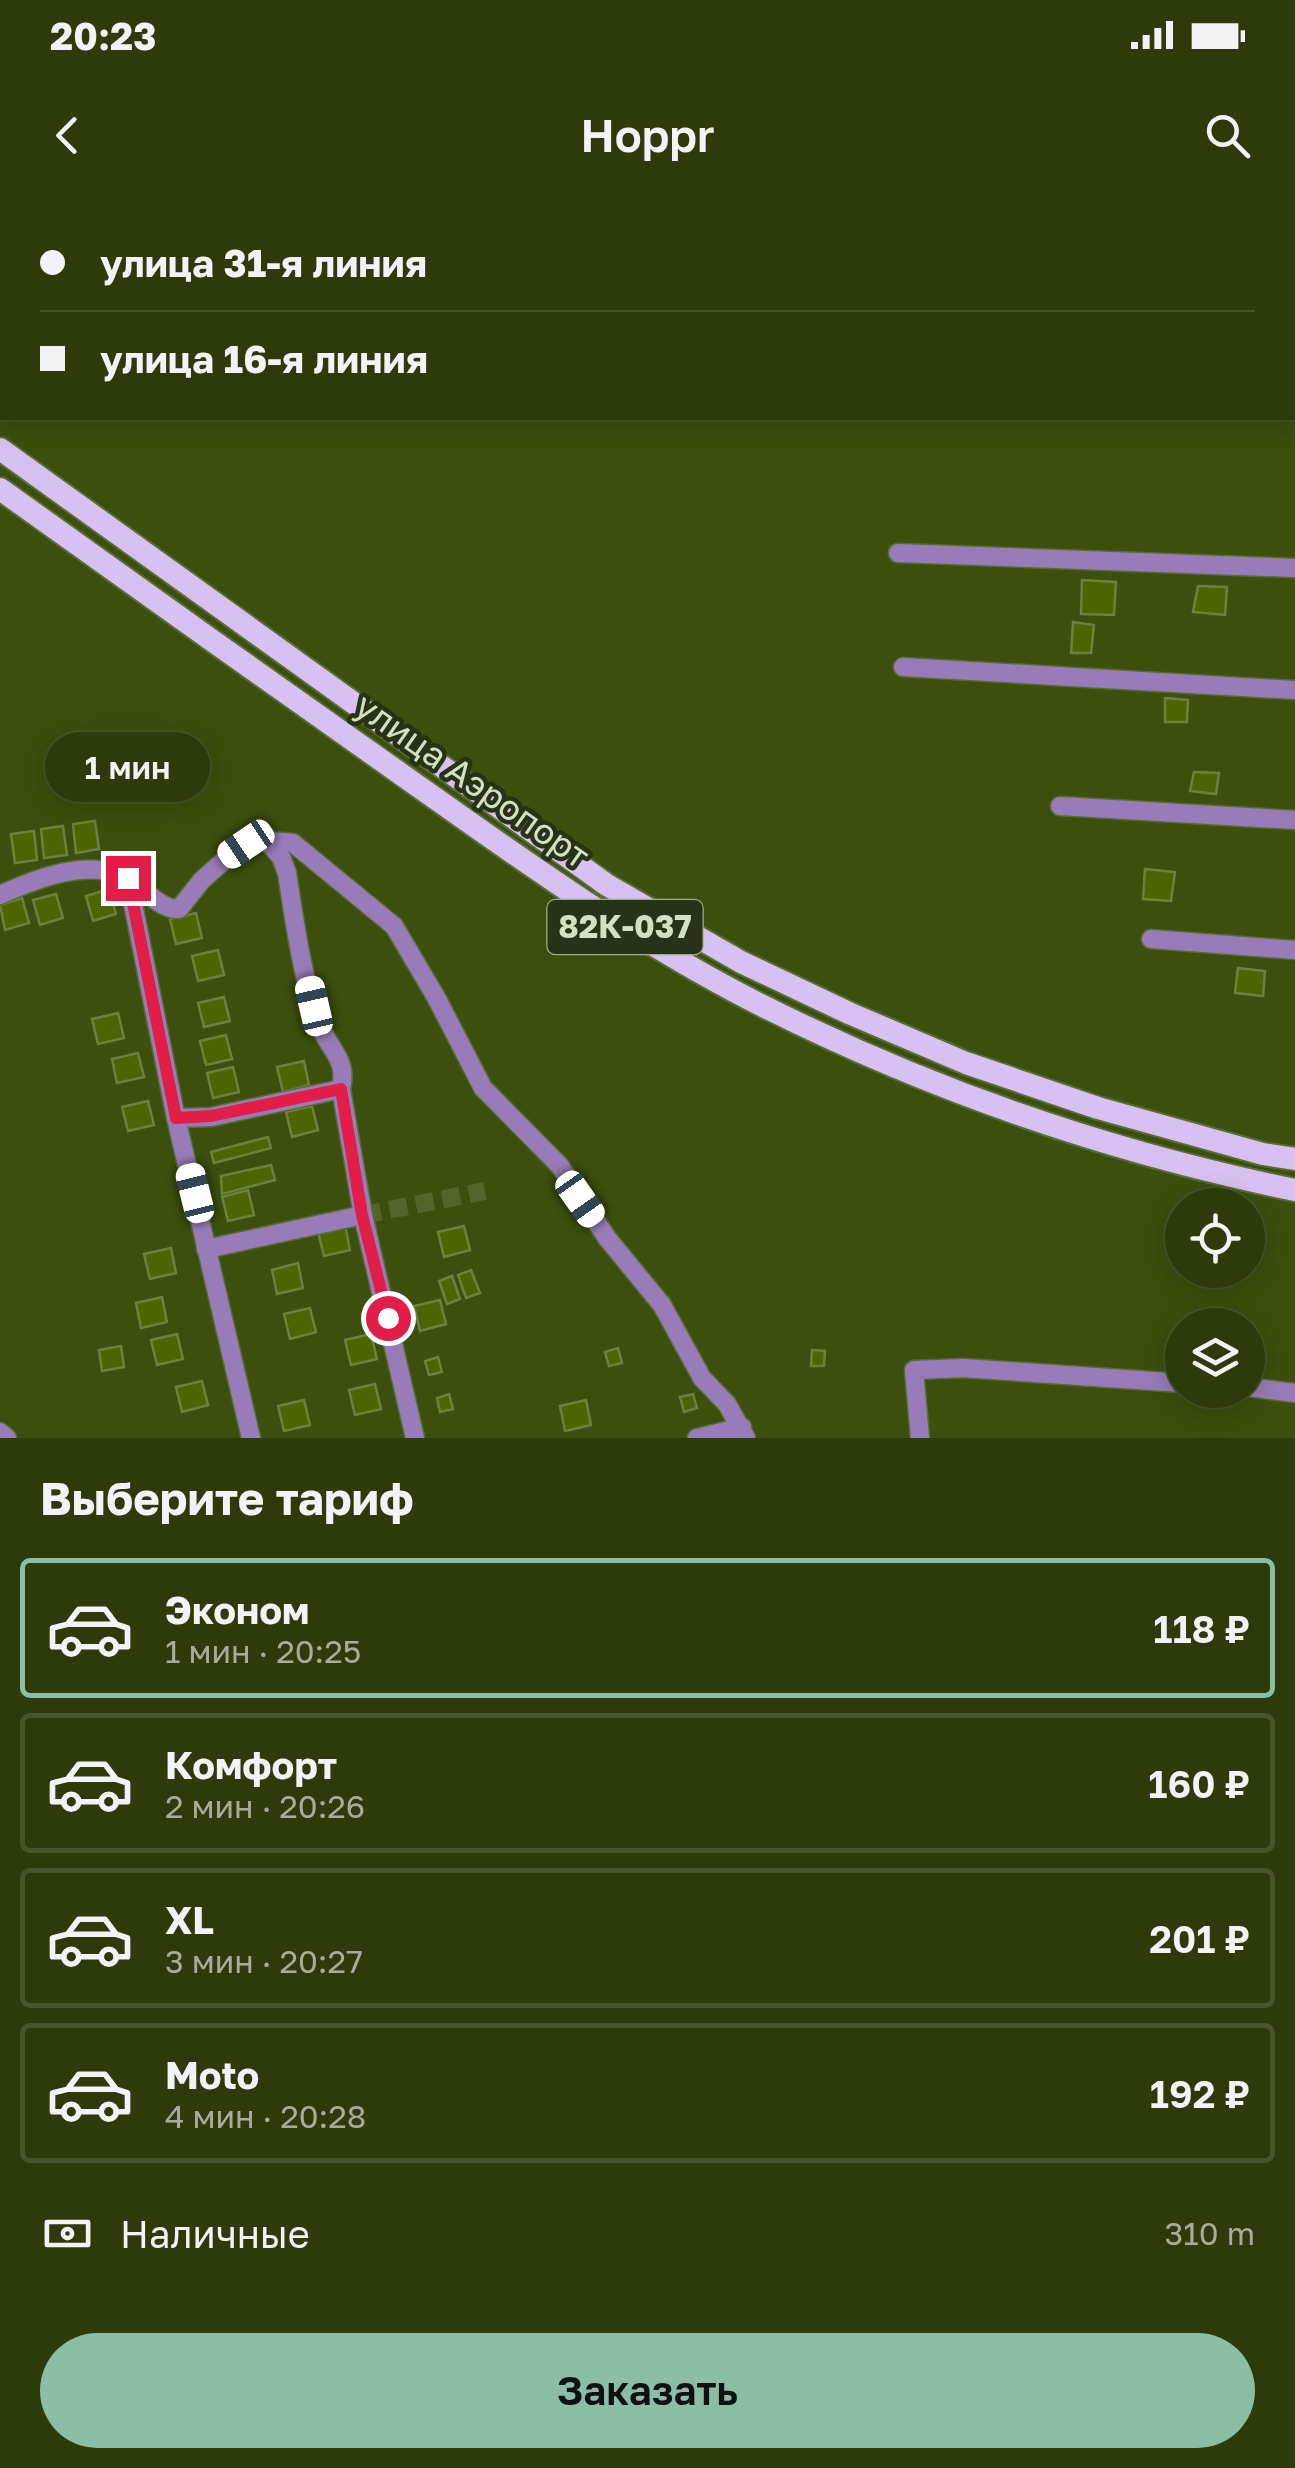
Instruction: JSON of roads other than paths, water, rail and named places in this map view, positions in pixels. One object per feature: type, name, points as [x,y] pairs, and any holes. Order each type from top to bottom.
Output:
[{"type":"main road","points":[[0,438],[54,486]]},
{"type":"main road","points":[[0,449],[54,486]]},
{"type":"main road","name":"улица Аэропорт","points":[[54,486],[607,885],[741,962],[966,1063],[1098,1108],[1295,1160]]},
{"type":"main road","name":"улица Аэропорт","points":[[0,491],[583,903],[754,1001],[929,1081],[1022,1114],[1127,1150],[1295,1190]]},
{"type":"street","points":[[898,553],[1295,568]]},
{"type":"street","points":[[904,667],[1295,690]]},
{"type":"street","points":[[1060,806],[1295,820]]},
{"type":"street","points":[[0,895],[34,880],[90,869],[109,870],[128,878],[166,906],[179,908],[228,857],[257,840],[293,843],[394,926],[483,1088],[560,1166],[607,1238],[662,1305],[702,1378],[727,1404],[744,1432],[698,1438]]},
{"type":"street","points":[[267,841],[288,873],[314,1006],[345,1073],[341,1089],[362,1215],[415,1438]]},
{"type":"street","points":[[128,878],[176,1118],[251,1438]]},
{"type":"street","points":[[1151,940],[1295,950]]},
{"type":"street","points":[[176,1118],[211,1116],[341,1089]]},
{"type":"street","points":[[206,1249],[362,1215]]},
{"type":"street","points":[[920,1438],[914,1370],[962,1368],[1165,1381]]},
{"type":"street","points":[[1265,1390],[1295,1393]]},
{"type":"street","points":[[0,1432],[7,1438]]},
{"type":"tunnel","points":[[363,1215],[485,1191]]}]
